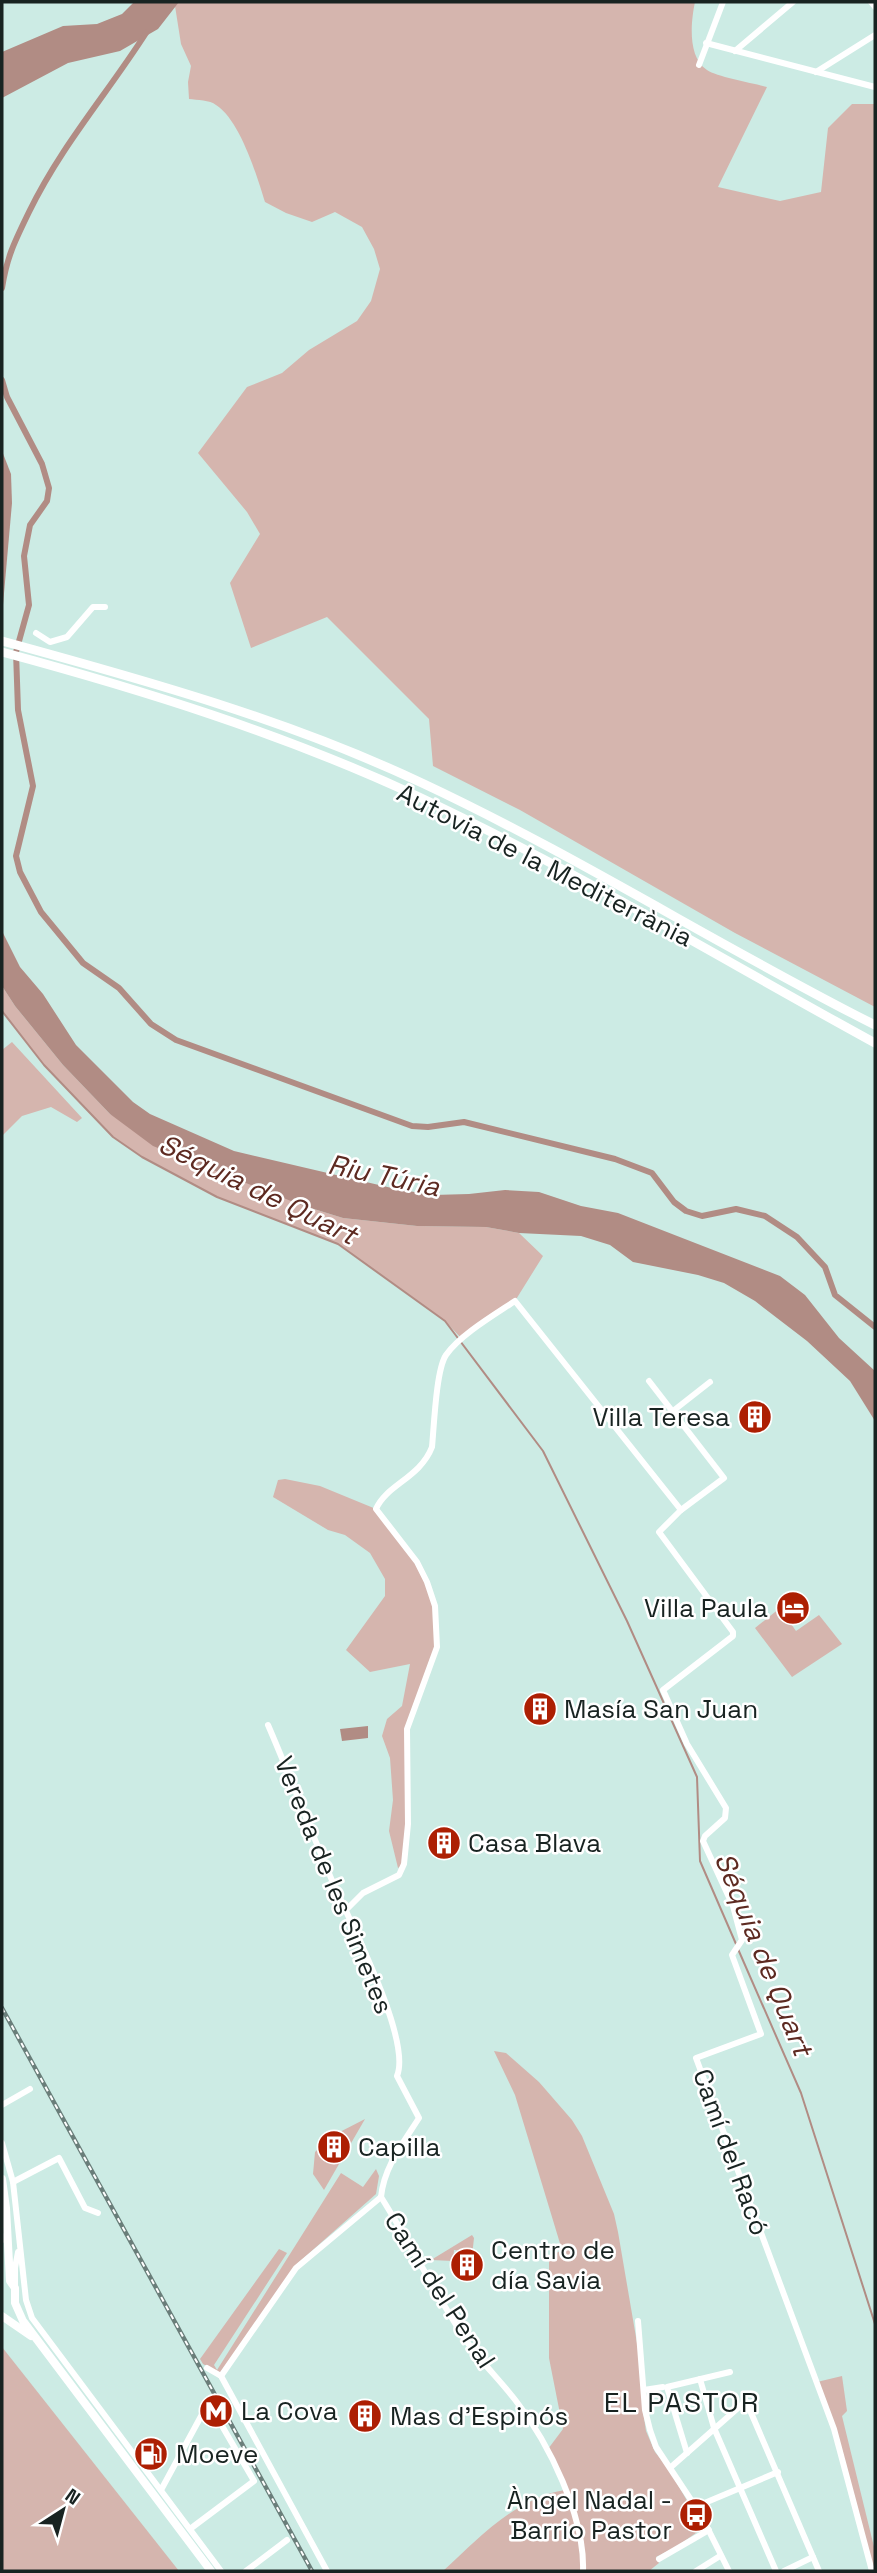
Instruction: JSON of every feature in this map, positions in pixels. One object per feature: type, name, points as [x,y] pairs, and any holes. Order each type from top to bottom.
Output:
[{"type":"highway","name":"Autovia de la Mediterrània","points":[[2,641],[164,685],[246,712],[420,782],[579,862],[875,1025]]},
{"type":"highway","name":"Autovia de la Mediterrània","points":[[2,652],[69,670],[240,725],[415,795],[573,874],[875,1043]]},
{"type":"main road","points":[[2,2179],[6,2208],[2,2254]]},
{"type":"main road","points":[[4,2238],[9,2282],[23,2320],[211,2571]]},
{"type":"main road","points":[[15,2303],[2,2315],[37,2341]]},
{"type":"street","points":[[699,65],[723,2]]},
{"type":"street","points":[[735,51],[793,2]]},
{"type":"street","points":[[871,2],[875,7]]},
{"type":"street","points":[[816,72],[875,35]]},
{"type":"street","points":[[706,43],[875,87]]},
{"type":"street","points":[[36,633],[50,642],[67,637],[93,607],[105,607]]},
{"type":"street","points":[[346,1910],[363,1893],[399,1875],[407,1850],[407,1729],[432,1666],[437,1647],[438,1626],[427,1582],[416,1562],[376,1509],[380,1500],[415,1473],[428,1456],[432,1447],[440,1369],[444,1358],[462,1339],[515,1301],[681,1510],[724,1478],[649,1381]]},
{"type":"street","points":[[673,1412],[710,1382]]},
{"type":"street","name":"Camí del Racó","points":[[681,1510],[659,1532],[733,1632],[733,1636],[663,1690],[687,1744],[726,1808],[725,1818],[703,1841],[733,1906],[742,1940],[732,1955],[761,2034],[696,2058],[834,2429],[873,2570]]},
{"type":"street","name":"Vereda de les Simetes","points":[[268,1726],[381,1989],[397,2049],[400,2069],[397,2076],[419,2118],[390,2164],[383,2179],[381,2197]]},
{"type":"street","points":[[2,2105],[30,2090]]},
{"type":"street","points":[[2,2143],[13,2182],[26,2300],[32,2318],[221,2571]]},
{"type":"street","points":[[13,2182],[59,2158],[85,2208],[98,2213]]},
{"type":"street","points":[[221,2376],[296,2268],[381,2197]]},
{"type":"street","name":"Camí del Penal","points":[[381,2197],[467,2342],[518,2403],[557,2470],[578,2518],[583,2571]]},
{"type":"street","points":[[9,2282],[15,2268],[19,2244]]},
{"type":"street","points":[[23,2320],[55,2349]]},
{"type":"street","points":[[638,2321],[645,2410],[656,2447],[709,2530],[729,2571]]},
{"type":"street","points":[[208,2368],[221,2376],[327,2571]]},
{"type":"street","points":[[644,2390],[730,2372]]},
{"type":"street","points":[[700,2379],[714,2428],[776,2571]]},
{"type":"street","points":[[665,2387],[687,2453]]},
{"type":"street","points":[[671,2467],[746,2401],[819,2571]]},
{"type":"street","points":[[161,2490],[206,2407],[218,2419],[254,2481],[190,2529]]},
{"type":"street","points":[[695,2507],[778,2472]]},
{"type":"street","points":[[659,2559],[709,2530]]},
{"type":"street","points":[[246,2571],[287,2540]]},
{"type":"street","points":[[696,2571],[720,2556]]},
{"type":"street","points":[[785,2571],[813,2557]]},
{"type":"shaded area","points":[[134,2],[179,2],[158,29],[120,51],[68,63],[2,98],[2,52],[63,26],[97,24],[122,14]]},
{"type":"shaded area","points":[[179,2],[695,2],[692,38],[696,57],[701,64],[719,75],[767,87],[718,187],[780,201],[821,192],[828,128],[852,104],[875,104],[875,1007],[735,933],[520,810],[433,766],[429,719],[327,617],[251,648],[230,583],[260,534],[247,512],[198,453],[247,387],[282,373],[309,350],[357,321],[371,301],[380,269],[374,249],[362,227],[335,212],[312,222],[265,202],[240,135],[225,112],[213,103],[189,99],[191,66],[181,44],[175,6]]},
{"type":"shaded area","points":[[2,451],[11,474],[12,503],[2,616]]},
{"type":"shaded area","points":[[2,931],[20,967],[43,994],[76,1045],[133,1102],[150,1114],[234,1151],[396,1189],[433,1195],[505,1190],[539,1192],[581,1206],[618,1213],[780,1276],[805,1295],[839,1338],[875,1371],[875,1421],[850,1381],[807,1341],[755,1301],[724,1283],[633,1262],[610,1245],[581,1236],[519,1233],[486,1227],[417,1226],[343,1218],[301,1205],[153,1146],[110,1114],[63,1065],[15,1006],[2,986]]},
{"type":"shaded area","points":[[2,986],[63,1065],[110,1114],[301,1205],[343,1218],[417,1226],[486,1227],[519,1233],[543,1256],[515,1301],[462,1339],[445,1321],[338,1244],[217,1197],[142,1157],[113,1137],[44,1065],[2,1012]]},
{"type":"shaded area","points":[[12,1042],[82,1118],[77,1122],[51,1107],[22,1116],[2,1136],[2,1050]]},
{"type":"shaded area","points":[[278,1480],[320,1486],[376,1509],[427,1582],[438,1626],[437,1647],[410,1717],[404,1864],[398,1868],[389,1831],[393,1800],[390,1758],[382,1736],[387,1719],[402,1706],[410,1664],[370,1672],[346,1650],[385,1596],[385,1579],[370,1553],[345,1535],[328,1530],[273,1497]]},
{"type":"shaded area","points":[[780,1608],[796,1631],[819,1615],[842,1644],[792,1677],[755,1628]]},
{"type":"shaded area","points":[[368,1726],[368,1738],[342,1741],[340,1729]]},
{"type":"shaded area","points":[[494,2051],[506,2053],[539,2082],[572,2120],[582,2136],[614,2214],[644,2384],[643,2411],[646,2431],[655,2452],[668,2468],[703,2528],[656,2557],[659,2563],[649,2571],[443,2571],[484,2533],[514,2511],[547,2494],[565,2490],[548,2449],[563,2429],[549,2358],[549,2257],[562,2250],[515,2095]]},
{"type":"shaded area","points":[[365,2119],[324,2190],[313,2174],[315,2152],[332,2136]]},
{"type":"shaded area","points":[[376,2169],[379,2176],[376,2194],[297,2264],[220,2373],[203,2364],[200,2359],[279,2249],[287,2253],[214,2365],[217,2370],[341,2173],[363,2187]]},
{"type":"shaded area","points":[[472,2235],[472,2256],[454,2250],[453,2261],[431,2260]]},
{"type":"shaded area","points":[[2,2347],[179,2571],[2,2571]]},
{"type":"shaded area","points":[[842,2376],[847,2411],[842,2416],[875,2551],[875,2567],[872,2571],[848,2478],[817,2382]]},
{"type":"waterway","points":[[2,288],[12,249],[42,188],[70,142],[146,33]]},
{"type":"waterway","points":[[2,380],[7,397],[42,464],[49,488],[47,501],[30,525],[24,556],[29,605],[16,652],[18,710],[33,786],[16,856],[20,872],[41,912],[83,963],[119,988],[151,1024],[176,1040],[412,1126],[428,1127],[464,1122],[615,1159],[652,1173],[674,1202],[686,1211],[702,1216],[736,1209],[765,1216],[797,1237],[825,1267],[835,1295],[875,1327]]},
{"type":"waterway","name":"Séquia de Quart","points":[[2,1011],[44,1065],[113,1137],[142,1157],[217,1197],[338,1244],[445,1321],[543,1451],[627,1621],[697,1777],[700,1861],[736,1944]]},
{"type":"waterway","name":"Séquia de Quart","points":[[738,1949],[801,2093],[875,2324]]},
{"type":"railway","points":[[2,2008],[312,2571]]},
{"type":"place","name":"Villa Teresa","points":[[755,1417]]},
{"type":"place","name":"Villa Paula","points":[[793,1608]]},
{"type":"place","name":"Masía San Juan","points":[[540,1709]]},
{"type":"place","name":"Casa Blava","points":[[444,1843]]},
{"type":"place","name":"Capilla","points":[[334,2147]]},
{"type":"place","name":"Centro de día Savia","points":[[467,2265]]},
{"type":"place","name":"La Cova","points":[[216,2411]]},
{"type":"place","name":"Mas d'Espinós","points":[[365,2416]]},
{"type":"place","name":"Moeve","points":[[151,2454]]},
{"type":"place","name":"Àngel Nadal - Barrio Pastor","points":[[696,2515]]},
{"type":"district","name":"EL PASTOR","points":[[682,2402]]},
{"type":"water label","name":"Riu Túria","points":[[384,1175]]}]
